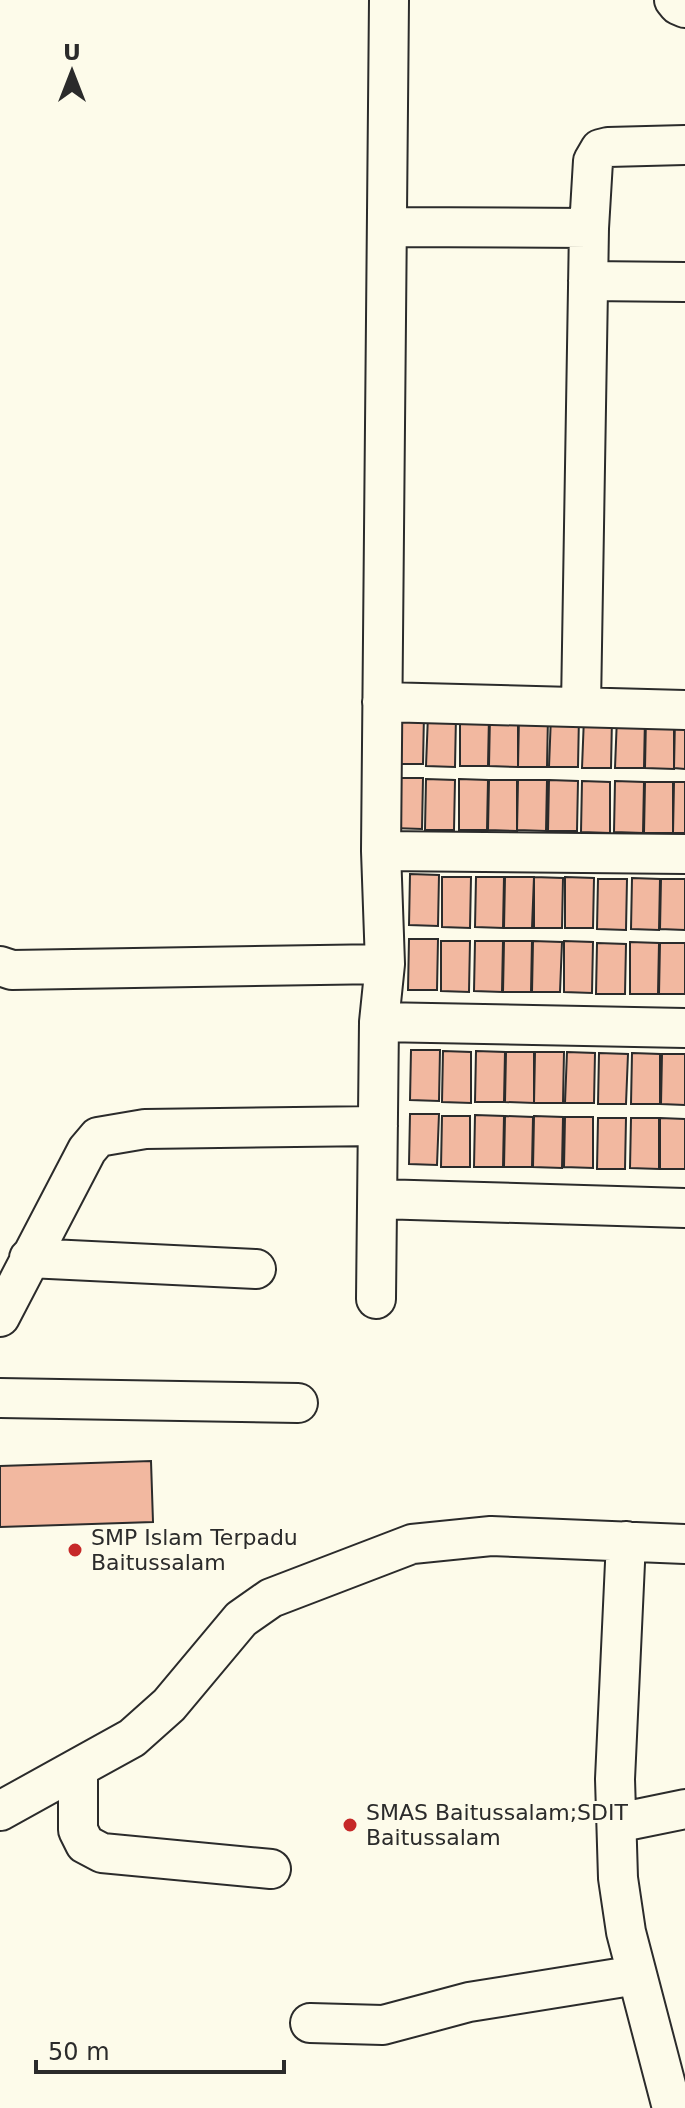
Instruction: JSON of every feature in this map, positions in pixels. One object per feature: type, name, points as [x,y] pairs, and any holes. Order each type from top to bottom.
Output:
[{"type":"street","points":[[376,1299],[379,1022],[385,964],[381,851],[389,0]]},
{"type":"street","points":[[674,0],[685,8]]},
{"type":"street","points":[[581,706],[589,228],[593,161],[600,149],[621,145],[685,145]]},
{"type":"street","points":[[387,227],[589,228]]},
{"type":"street","points":[[588,281],[685,282]]},
{"type":"street","points":[[382,702],[685,710]]},
{"type":"street","points":[[381,851],[685,854]]},
{"type":"street","points":[[4,976],[385,964]]},
{"type":"street","points":[[379,1022],[685,1028]]},
{"type":"street","points":[[0,1317],[87,1150],[98,1137],[145,1129],[378,1126]]},
{"type":"street","points":[[378,1199],[685,1208]]},
{"type":"street","points":[[29,1258],[256,1269]]},
{"type":"street","points":[[0,1398],[298,1403]]},
{"type":"street","points":[[0,1811],[132,1738],[169,1705],[241,1619],[271,1598],[412,1544],[491,1536],[685,1544]]},
{"type":"street","points":[[626,1541],[615,1779],[618,1878],[626,1932],[637,1975],[676,2104]]},
{"type":"street","points":[[78,1769],[78,1830],[85,1844],[102,1853],[271,1869]]},
{"type":"street","points":[[617,1823],[685,1809]]},
{"type":"street","points":[[310,2023],[383,2025],[469,2002],[637,1975]]},
{"type":"building","points":[[396,713],[424,714],[423,764],[395,764]]},
{"type":"building","points":[[428,715],[456,716],[455,767],[426,766]]},
{"type":"building","points":[[460,715],[489,716],[488,766],[460,766]]},
{"type":"building","points":[[490,716],[518,716],[518,767],[489,766]]},
{"type":"building","points":[[519,716],[548,716],[547,767],[518,767]]},
{"type":"building","points":[[551,716],[579,716],[578,767],[549,767]]},
{"type":"building","points":[[584,717],[612,718],[611,768],[582,768]]},
{"type":"building","points":[[617,717],[645,717],[644,768],[615,768]]},
{"type":"building","points":[[646,717],[674,718],[674,769],[645,768]]},
{"type":"building","points":[[675,718],[685,718],[685,769],[674,768]]},
{"type":"building","points":[[395,778],[423,778],[422,829],[393,828]]},
{"type":"building","points":[[426,779],[455,780],[454,830],[425,830]]},
{"type":"building","points":[[459,779],[488,780],[487,830],[459,830]]},
{"type":"building","points":[[489,780],[517,780],[517,831],[488,830]]},
{"type":"building","points":[[518,780],[547,780],[546,831],[517,830]]},
{"type":"building","points":[[549,780],[578,781],[577,831],[548,831]]},
{"type":"building","points":[[582,781],[610,782],[610,833],[581,832]]},
{"type":"building","points":[[615,781],[644,782],[643,833],[614,832]]},
{"type":"building","points":[[645,782],[673,782],[673,833],[644,833]]},
{"type":"building","points":[[674,782],[685,782],[685,833],[673,833]]},
{"type":"building","points":[[410,874],[439,875],[438,926],[409,925]]},
{"type":"building","points":[[442,877],[471,877],[470,928],[442,927]]},
{"type":"building","points":[[476,877],[504,877],[503,928],[475,927]]},
{"type":"building","points":[[505,877],[534,877],[532,928],[504,928]]},
{"type":"building","points":[[534,877],[563,878],[562,928],[534,928]]},
{"type":"building","points":[[565,877],[594,878],[593,928],[565,928]]},
{"type":"building","points":[[632,878],[660,879],[659,930],[631,929]]},
{"type":"building","points":[[598,879],[627,879],[626,930],[597,929]]},
{"type":"building","points":[[661,879],[685,879],[685,930],[660,929]]},
{"type":"building","points":[[409,939],[438,939],[437,990],[408,990]]},
{"type":"building","points":[[441,941],[470,941],[469,992],[441,991]]},
{"type":"building","points":[[475,941],[503,941],[502,992],[474,991]]},
{"type":"building","points":[[504,941],[532,941],[531,992],[503,992]]},
{"type":"building","points":[[533,941],[562,942],[560,992],[532,992]]},
{"type":"building","points":[[564,941],[593,942],[592,993],[564,992]]},
{"type":"building","points":[[630,942],[659,943],[658,994],[630,994]]},
{"type":"building","points":[[597,943],[626,944],[625,994],[596,994]]},
{"type":"building","points":[[660,943],[685,943],[685,994],[659,994]]},
{"type":"building","points":[[411,1050],[440,1050],[439,1101],[410,1100]]},
{"type":"building","points":[[443,1051],[471,1052],[471,1103],[442,1102]]},
{"type":"building","points":[[476,1051],[505,1052],[504,1102],[475,1102]]},
{"type":"building","points":[[506,1052],[534,1052],[534,1103],[505,1102]]},
{"type":"building","points":[[535,1052],[564,1052],[563,1103],[534,1103]]},
{"type":"building","points":[[567,1052],[595,1053],[594,1103],[565,1103]]},
{"type":"building","points":[[599,1053],[628,1054],[626,1104],[598,1104]]},
{"type":"building","points":[[632,1053],[660,1054],[660,1104],[631,1104]]},
{"type":"building","points":[[662,1054],[685,1054],[685,1105],[661,1104]]},
{"type":"building","points":[[410,1114],[439,1114],[437,1165],[409,1164]]},
{"type":"building","points":[[475,1115],[504,1116],[503,1167],[474,1167]]},
{"type":"building","points":[[442,1116],[470,1116],[470,1167],[441,1167]]},
{"type":"building","points":[[505,1116],[533,1117],[532,1167],[504,1167]]},
{"type":"building","points":[[534,1116],[563,1117],[562,1168],[533,1167]]},
{"type":"building","points":[[565,1117],[593,1117],[593,1168],[564,1167]]},
{"type":"building","points":[[598,1118],[626,1118],[625,1169],[597,1169]]},
{"type":"building","points":[[631,1118],[659,1118],[659,1169],[630,1168]]},
{"type":"building","points":[[660,1118],[685,1119],[685,1169],[660,1169]]},
{"type":"building","points":[[151,1461],[153,1522],[0,1527],[0,1466]]},
{"type":"place","name":"SMP Islam Terpadu Baitussalam","points":[[75,1550]]},
{"type":"place","name":"SMAS Baitussalam;SDIT Baitussalam","points":[[350,1825]]}]
